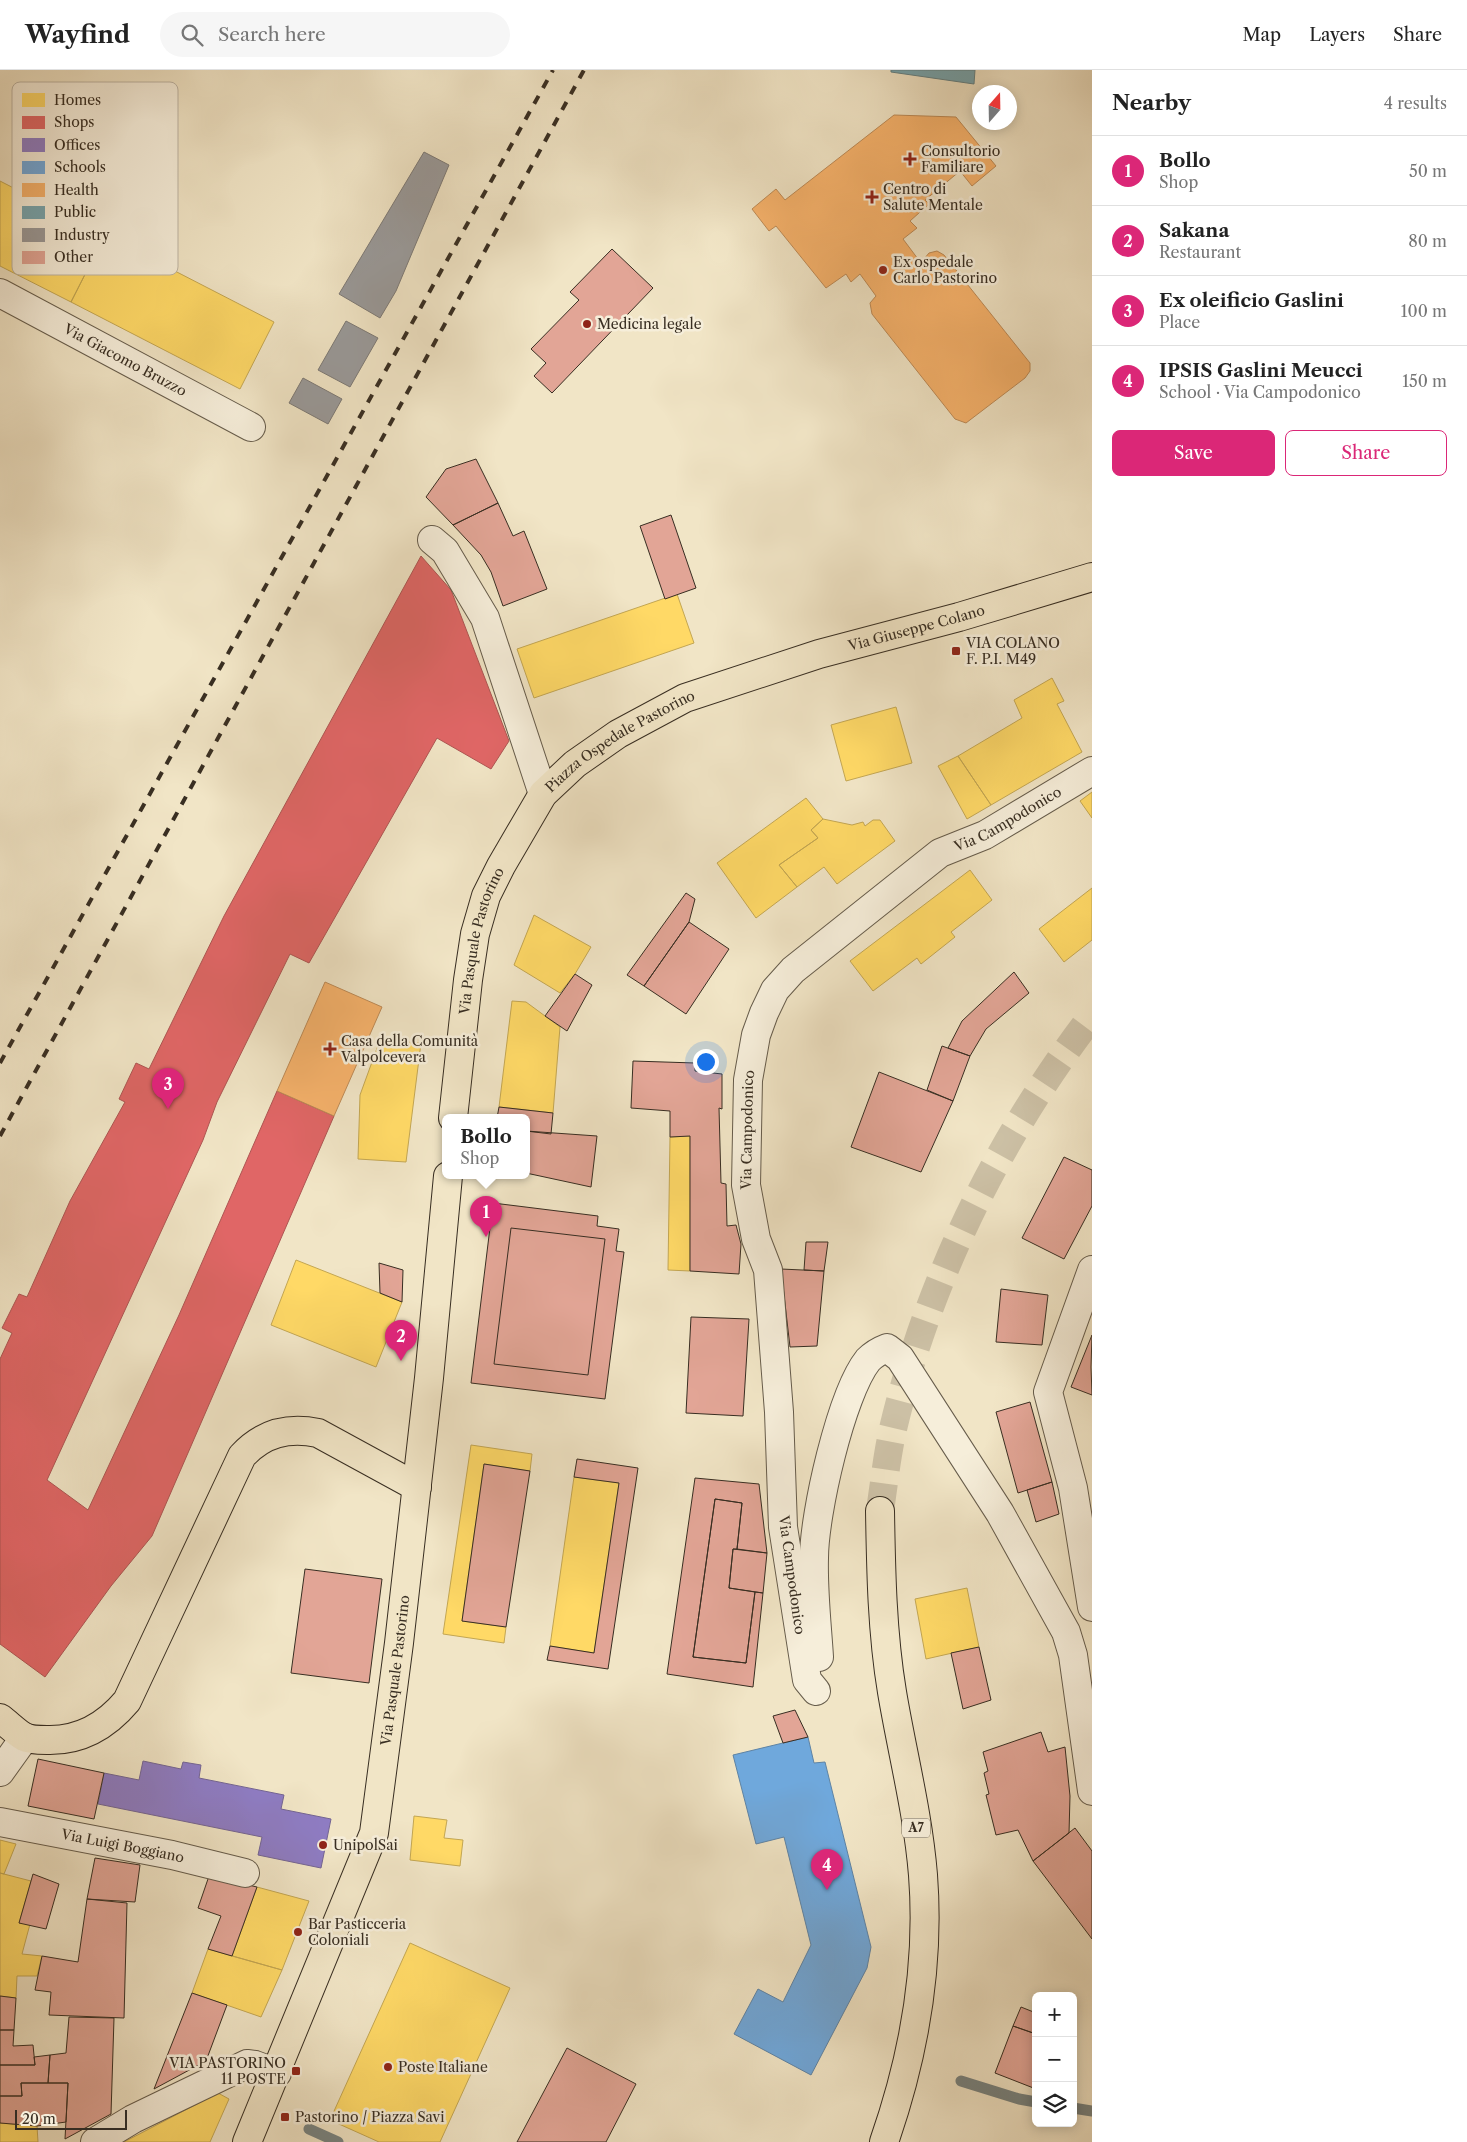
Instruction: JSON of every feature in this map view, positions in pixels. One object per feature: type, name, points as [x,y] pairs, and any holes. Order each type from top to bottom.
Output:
[{"type":"main road","name":"Via Giuseppe Colano","points":[[740,678],[819,654],[959,617],[1092,577]]},
{"type":"main road","name":"Piazza Ospedale Pastorino","points":[[522,831],[543,794],[575,764],[618,734],[685,698],[740,678]]},
{"type":"main road","name":"Via Pasquale Pastorino","points":[[453,1114],[475,934],[486,896],[522,831]]},
{"type":"main road","name":"Via Pasquale Pastorino","points":[[248,2142],[374,1833],[399,1644],[417,1487],[448,1179]]},
{"type":"main road","points":[[0,1718],[25,1737],[57,1740],[86,1733],[111,1718],[127,1701],[242,1456],[249,1448],[270,1435],[286,1430],[304,1430],[335,1441],[417,1487]]},
{"type":"main road","name":"A7","points":[[880,1511],[881,1589],[892,1690],[914,1812],[923,1875],[924,1921],[921,1991],[912,2050],[900,2096],[884,2142]]},
{"type":"street","name":"Via Giacomo Bruzzo","points":[[0,293],[251,428]]},
{"type":"street","points":[[432,540],[445,551],[486,618],[543,794]]},
{"type":"street","name":"Via Campodonico","points":[[1092,771],[985,835],[940,853],[793,970],[775,990],[756,1035],[748,1080],[746,1128],[746,1185],[756,1239],[768,1270],[779,1412],[783,1526],[807,1680],[816,1691],[820,1678],[814,1557],[830,1459],[854,1386],[867,1361],[877,1351],[887,1348],[900,1358],[1000,1513],[1066,1632],[1081,1645],[1073,1655],[1092,1791]]},
{"type":"street","points":[[1092,1270],[1048,1392],[1074,1488],[1092,1607]]},
{"type":"street","points":[[0,1772],[25,1737]]},
{"type":"street","name":"Via Luigi Boggiano","points":[[0,1822],[172,1855],[246,1873]]},
{"type":"street","points":[[95,2142],[133,2119],[246,2064],[255,2065],[277,2073]]},
{"type":"building: Homes","points":[[0,181],[12,187],[12,272],[0,266]]},
{"type":"building: Homes","points":[[178,273],[274,322],[240,389],[71,302],[85,275],[178,275]]},
{"type":"building: Homes","points":[[18,275],[85,275],[71,302]]},
{"type":"building: Homes","points":[[677,594],[694,643],[534,698],[517,649]]},
{"type":"building: Homes","points":[[1052,678],[1064,701],[1057,704],[1082,752],[991,805],[958,756],[1022,718],[1014,700]]},
{"type":"building: Homes","points":[[896,707],[912,763],[846,781],[831,725]]},
{"type":"building: Homes","points":[[958,756],[991,805],[967,819],[938,766]]},
{"type":"building: Homes","points":[[1092,792],[1092,818],[1080,801]]},
{"type":"building: Homes","points":[[806,798],[823,819],[811,830],[818,838],[779,865],[797,887],[756,918],[717,863]]},
{"type":"building: Homes","points":[[823,819],[852,825],[863,822],[865,826],[873,820],[880,820],[895,841],[837,884],[824,867],[797,887],[779,865],[818,838],[811,830]]},
{"type":"building: Homes","points":[[970,870],[992,900],[951,932],[955,937],[921,964],[917,958],[873,991],[850,961]]},
{"type":"building: Homes","points":[[1092,888],[1092,940],[1064,962],[1039,929]]},
{"type":"building: Homes","points":[[534,915],[591,947],[575,974],[560,993],[514,965]]},
{"type":"building: Homes","points":[[512,1001],[526,1002],[560,1027],[553,1113],[499,1107]]},
{"type":"building: Homes","points":[[380,1040],[421,1043],[406,1162],[358,1159],[360,1095]]},
{"type":"building: Homes","points":[[690,1136],[690,1271],[668,1270],[670,1137]]},
{"type":"building: Homes","points":[[296,1260],[402,1302],[376,1367],[271,1325]]},
{"type":"building: Homes","points":[[471,1445],[532,1454],[530,1471],[484,1464],[462,1621],[506,1627],[504,1643],[443,1634]]},
{"type":"building: Homes","points":[[574,1477],[619,1483],[594,1653],[550,1646]]},
{"type":"building: Homes","points":[[967,1588],[979,1647],[926,1659],[915,1599]]},
{"type":"building: Homes","points":[[414,1816],[447,1820],[444,1838],[463,1840],[460,1866],[410,1860]]},
{"type":"building: Homes","points":[[0,1840],[16,1844],[4,1874],[0,1873]]},
{"type":"building: Homes","points":[[0,1873],[31,1881],[19,1923],[30,1924],[22,1954],[42,1956],[37,1976],[17,1976],[16,1998],[0,1996]]},
{"type":"building: Homes","points":[[257,1887],[309,1901],[282,1970],[232,1956]]},
{"type":"building: Homes","points":[[410,1943],[510,1988],[440,2142],[379,2142],[330,2120]]},
{"type":"building: Homes","points":[[208,1949],[282,1970],[261,2017],[192,1993]]},
{"type":"building: Homes","points":[[218,2093],[229,2099],[210,2142],[124,2142]]},
{"type":"building: Homes","points":[[0,2123],[37,2126],[38,2142],[0,2142]]},
{"type":"building: Shops","points":[[421,556],[451,590],[509,741],[491,769],[437,738],[309,963],[290,954],[217,1102],[203,1140],[47,1480],[88,1510],[179,1315],[277,1091],[334,1116],[152,1536],[111,1586],[45,1677],[0,1644],[0,1359],[12,1333],[2,1328],[19,1294],[27,1297],[70,1201],[125,1102],[119,1099],[136,1063],[149,1069],[224,916]]},
{"type":"building: Offices","points":[[143,1761],[181,1769],[183,1762],[201,1765],[199,1778],[284,1795],[281,1809],[331,1819],[321,1868],[258,1855],[262,1837],[98,1804],[104,1773],[139,1780]]},
{"type":"building: Schools","points":[[808,1737],[814,1763],[825,1762],[871,1947],[867,1968],[811,2075],[734,2034],[758,1989],[783,2002],[811,1945],[784,1837],[756,1844],[733,1755]]},
{"type":"building: Health","name":"Ex ospedale Carlo Pastorino","points":[[894,115],[956,117],[996,166],[972,186],[960,171],[925,200],[929,204],[910,221],[917,228],[903,239],[924,267],[924,259],[929,253],[937,251],[944,255],[1030,363],[1030,371],[1025,378],[966,423],[955,419],[872,314],[870,303],[876,296],[860,274],[851,282],[846,274],[826,288],[776,226],[769,231],[752,209],[776,189],[785,200]]},
{"type":"building: Health","name":"Casa della Comunità Valpolcevera","points":[[325,982],[382,1007],[334,1116],[277,1091]]},
{"type":"building: Public","points":[[891,70],[975,70],[974,84],[891,72]]},
{"type":"building: Industry","points":[[424,152],[449,165],[396,291],[380,318],[339,294]]},
{"type":"building: Industry","points":[[346,321],[378,338],[350,387],[318,370]]},
{"type":"building: Industry","points":[[303,378],[342,399],[328,424],[289,403]]},
{"type":"building: Other","name":"Medicina legale","points":[[612,249],[653,288],[552,393],[534,376],[546,363],[531,349],[579,300],[570,292]]},
{"type":"building: Other","points":[[476,459],[498,503],[453,525],[426,497],[446,469]]},
{"type":"building: Other","points":[[498,503],[513,536],[524,531],[547,589],[503,606],[491,572],[481,555],[453,525]]},
{"type":"building: Other","points":[[671,515],[696,588],[665,599],[640,526]]},
{"type":"building: Other","points":[[686,893],[695,899],[689,922],[644,986],[627,975]]},
{"type":"building: Other","points":[[689,922],[729,949],[686,1014],[644,986]]},
{"type":"building: Other","points":[[1014,972],[1029,993],[986,1029],[970,1056],[948,1048],[962,1021]]},
{"type":"building: Other","points":[[575,974],[592,985],[567,1031],[545,1016]]},
{"type":"building: Other","points":[[942,1046],[970,1056],[953,1101],[927,1090]]},
{"type":"building: Other","points":[[633,1061],[695,1063],[695,1071],[722,1074],[722,1109],[719,1108],[721,1183],[726,1184],[727,1226],[736,1225],[741,1244],[739,1274],[690,1271],[690,1136],[670,1137],[670,1111],[631,1108]]},
{"type":"building: Other","points":[[879,1072],[953,1101],[921,1172],[851,1147]]},
{"type":"building: Other","points":[[499,1107],[553,1113],[551,1134],[530,1131],[530,1114],[498,1114]]},
{"type":"building: Other","points":[[530,1131],[597,1136],[591,1187],[530,1174]]},
{"type":"building: Other","points":[[1064,1157],[1092,1170],[1092,1206],[1064,1259],[1022,1238]]},
{"type":"building: Other","points":[[493,1203],[598,1216],[597,1226],[619,1229],[616,1251],[624,1252],[605,1399],[471,1383]]},
{"type":"building: Other","points":[[511,1228],[605,1239],[588,1375],[494,1364]]},
{"type":"building: Other","points":[[806,1242],[828,1242],[824,1271],[804,1270]]},
{"type":"building: Other","points":[[379,1263],[403,1270],[402,1302],[380,1293]]},
{"type":"building: Other","points":[[781,1269],[824,1271],[817,1346],[790,1347]]},
{"type":"building: Other","points":[[1001,1289],[1048,1295],[1042,1345],[996,1342]]},
{"type":"building: Other","points":[[691,1317],[749,1319],[743,1416],[686,1413]]},
{"type":"building: Other","points":[[1092,1335],[1091,1367],[1092,1395],[1071,1387]]},
{"type":"building: Other","points":[[1030,1402],[1052,1482],[1018,1493],[996,1412]]},
{"type":"building: Other","points":[[577,1459],[638,1468],[608,1669],[547,1660],[550,1646],[594,1653],[619,1483],[574,1477]]},
{"type":"building: Other","points":[[484,1464],[530,1471],[506,1627],[462,1621]]},
{"type":"building: Other","points":[[695,1478],[759,1484],[767,1553],[737,1549],[742,1503],[715,1499],[693,1657],[746,1663],[755,1592],[763,1593],[753,1687],[667,1674]]},
{"type":"building: Other","points":[[1052,1482],[1059,1514],[1036,1522],[1027,1490]]},
{"type":"building: Other","points":[[715,1499],[742,1503],[737,1549],[733,1549],[729,1588],[755,1592],[746,1663],[693,1657]]},
{"type":"building: Other","points":[[733,1549],[767,1553],[763,1593],[729,1588]]},
{"type":"building: Other","points":[[305,1569],[382,1579],[369,1683],[291,1673]]},
{"type":"building: Other","points":[[979,1647],[991,1700],[963,1709],[951,1653]]},
{"type":"building: Other","points":[[795,1710],[808,1737],[783,1743],[773,1716]]},
{"type":"building: Other","points":[[1041,1732],[1048,1752],[1065,1747],[1070,1796],[1069,1833],[1033,1861],[1018,1830],[996,1835],[986,1795],[989,1794],[984,1773],[988,1771],[983,1752]]},
{"type":"building: Other","points":[[38,1759],[104,1773],[94,1819],[28,1806]]},
{"type":"building: Other","points":[[1075,1828],[1092,1851],[1092,1939],[1033,1861]]},
{"type":"building: Other","points":[[95,1858],[140,1865],[135,1902],[87,1899]]},
{"type":"building: Other","points":[[33,1874],[59,1884],[46,1929],[19,1923]]},
{"type":"building: Other","points":[[209,1876],[257,1887],[232,1956],[208,1949],[221,1916],[198,1908]]},
{"type":"building: Other","points":[[87,1899],[127,1903],[124,2018],[49,2015],[51,1992],[35,1990],[42,1956],[78,1962]]},
{"type":"building: Other","points":[[192,1993],[227,2005],[206,2061],[154,2089]]},
{"type":"building: Other","points":[[0,1996],[16,1998],[14,2030],[0,2030]]},
{"type":"building: Other","points":[[1021,2007],[1032,2011],[1032,2033],[1013,2026]]},
{"type":"building: Other","points":[[69,2017],[114,2018],[111,2114],[65,2139],[68,2083],[48,2083],[50,2055],[66,2053]]},
{"type":"building: Other","points":[[1013,2026],[1032,2033],[1032,2087],[995,2073]]},
{"type":"building: Other","points":[[0,2030],[14,2030],[13,2046],[33,2045],[35,2065],[0,2065]]},
{"type":"building: Other","points":[[567,2048],[636,2084],[606,2142],[517,2142]]},
{"type":"building: Other","points":[[50,2055],[48,2083],[21,2083],[22,2096],[0,2096],[0,2065],[35,2065],[34,2057]]},
{"type":"building: Other","points":[[21,2083],[68,2083],[66,2122],[37,2126],[0,2123],[0,2096],[22,2096]]},
{"type":"waterway","points":[[961,2081],[1032,2101]]},
{"type":"waterway","points":[[1077,2109],[1092,2111]]},
{"type":"waterway","points":[[309,2129],[338,2142]]},
{"type":"tunnel","points":[[880,1511],[893,1429],[908,1373],[947,1265],[997,1161],[1058,1062],[1092,1016]]},
{"type":"railway","points":[[0,1063],[553,70]]},
{"type":"railway","points":[[0,1136],[584,70]]},
{"type":"place","name":"Consultorio Familiare","points":[[910,159]]},
{"type":"place","name":"Centro di Salute Mentale","points":[[872,197]]},
{"type":"place","name":"Ex ospedale Carlo Pastorino","points":[[883,270]]},
{"type":"place","name":"Medicina legale","points":[[587,324]]},
{"type":"place","name":"VIA COLANO F. P.I. M49","points":[[956,651]]},
{"type":"place","name":"Casa della Comunità Valpolcevera","points":[[330,1049]]},
{"type":"place","name":"Ex oleificio Gaslini","points":[[168,1109]]},
{"type":"place","name":"Bollo","points":[[486,1237]]},
{"type":"place","name":"Sakana","points":[[401,1361]]},
{"type":"place","name":"UnipolSai","points":[[323,1845]]},
{"type":"place","name":"IPSIS Gaslini Meucci","points":[[827,1890]]},
{"type":"place","name":"Bar Pasticceria Coloniali","points":[[298,1932]]},
{"type":"place","name":"Poste Italiane","points":[[388,2067]]},
{"type":"place","name":"VIA PASTORINO 11 POSTE","points":[[296,2071]]},
{"type":"place","name":"Pastorino / Piazza Savi","points":[[285,2117]]}]
